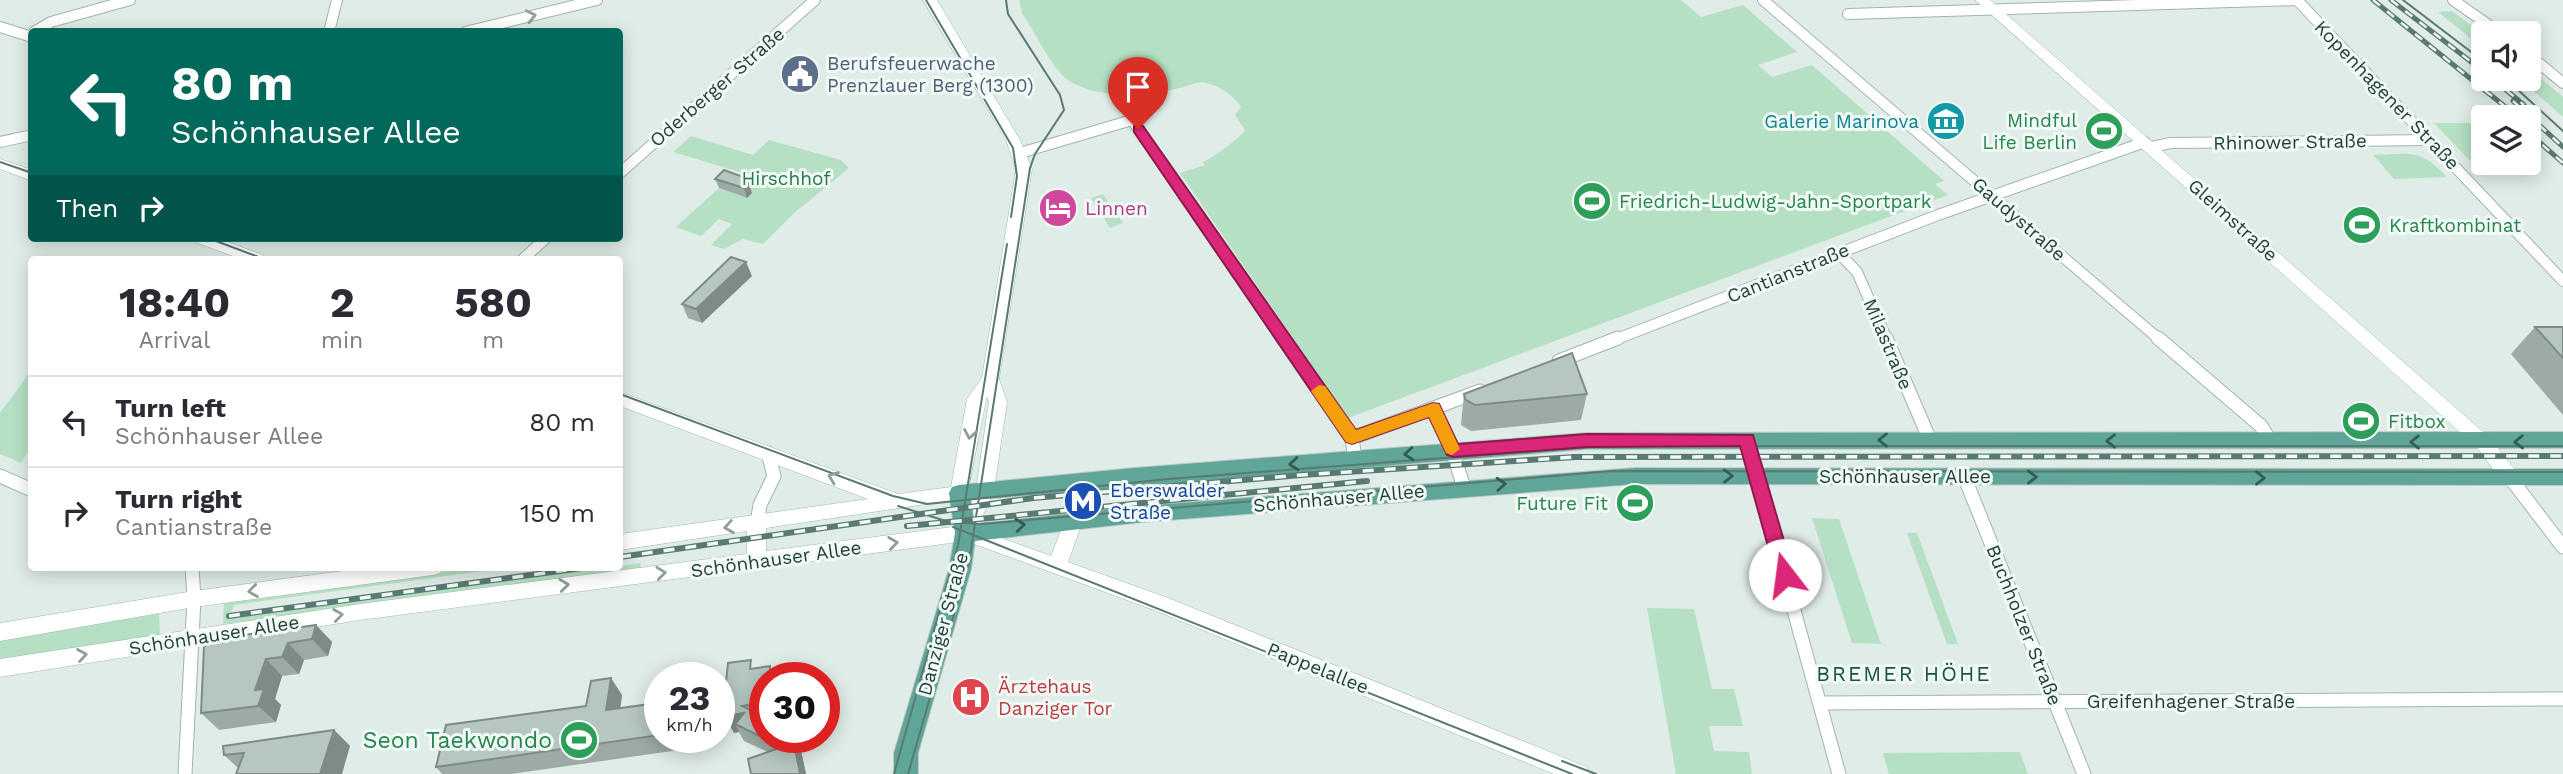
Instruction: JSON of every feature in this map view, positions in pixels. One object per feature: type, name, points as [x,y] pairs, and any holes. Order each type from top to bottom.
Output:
[{"type":"main road","points":[[930,0],[1020,153],[1024,175],[990,379],[976,399],[960,493]]},
{"type":"main road","name":"Gleimstraße","points":[[1987,5],[2483,442],[2511,479]]},
{"type":"main road","points":[[0,164],[28,174]]},
{"type":"main road","points":[[212,242],[249,256]]},
{"type":"main road","points":[[966,533],[985,491],[998,402],[990,379]]},
{"type":"main road","points":[[623,400],[895,501]]},
{"type":"main road","name":"Schönhauser Allee","points":[[623,542],[895,501],[1354,448],[1453,450],[1600,440],[2563,440]]},
{"type":"main road","name":"Schönhauser Allee","points":[[0,668],[360,612],[966,533],[1074,520],[1464,487],[1625,476],[2563,477]]},
{"type":"main road","name":"Danziger Straße","points":[[892,774],[906,763],[955,592],[966,533],[960,493]]},
{"type":"main road","points":[[1056,564],[1074,520]]},
{"type":"main road","points":[[756,562],[757,523]]},
{"type":"main road","name":"Pappelallee","points":[[966,533],[1056,564],[1579,774]]},
{"type":"main road","name":"Schönhauser Allee","points":[[0,632],[194,599],[403,571]]},
{"type":"street","points":[[41,28],[51,22],[130,0]]},
{"type":"street","points":[[330,28],[337,0]]},
{"type":"street","points":[[482,28],[597,0]]},
{"type":"street","name":"Oderberger Straße","points":[[623,170],[815,0]]},
{"type":"street","name":"Gaudystraße","points":[[1763,0],[2261,426],[2271,442]]},
{"type":"street","points":[[1848,14],[1987,5],[2297,0]]},
{"type":"street","name":"Kopenhagener Straße","points":[[2297,0],[2563,281]]},
{"type":"street","points":[[2453,0],[2483,21]]},
{"type":"street","points":[[0,27],[28,33]]},
{"type":"street","points":[[2541,65],[2563,83]]},
{"type":"street","points":[[1020,153],[1132,120],[1354,448],[1433,409],[1497,384]]},
{"type":"street","points":[[0,142],[28,136]]},
{"type":"street","name":"Rhinower Straße","points":[[2148,145],[2430,140]]},
{"type":"street","name":"Cantianstraße","points":[[1547,366],[1992,195],[2148,145]]},
{"type":"street","points":[[526,256],[542,242]]},
{"type":"street","name":"Milastraße","points":[[1839,253],[1857,271],[1930,440]]},
{"type":"street","points":[[1433,409],[1453,450],[1464,487]]},
{"type":"street","points":[[1747,440],[1839,774]]},
{"type":"street","points":[[757,523],[760,505],[774,478],[774,468],[768,453]]},
{"type":"street","points":[[0,476],[28,488]]},
{"type":"street","name":"Buchholzer Straße","points":[[1964,476],[2084,774]]},
{"type":"street","points":[[2511,479],[2563,547]]},
{"type":"street","points":[[185,774],[193,638],[192,571]]},
{"type":"street","name":"Greifenhagener Straße","points":[[1820,703],[2563,699]]},
{"type":"green space","name":"Friedrich-Ludwig-Jahn-Sportpark","points":[[1019,0],[1681,0],[1701,17],[1743,5],[1797,52],[1758,65],[1772,77],[1812,65],[1944,181],[1935,184],[1948,195],[1348,418],[1180,173],[1205,165],[1203,162],[1245,130],[1235,115],[1241,107],[1238,103],[1221,89],[1203,83],[1138,94],[1108,93],[1080,86],[1068,80],[1056,68],[1022,13]]},
{"type":"green space","points":[[2452,11],[2471,25],[2471,38],[2438,12]]},
{"type":"green space","points":[[2541,79],[2563,97],[2563,117],[2534,91],[2541,91]]},
{"type":"green space","points":[[2434,123],[2471,123],[2471,162]]},
{"type":"green space","name":"Hirschhof","points":[[691,136],[753,155],[769,140],[841,160],[849,168],[793,214],[763,244],[743,239],[724,249],[711,245],[732,224],[719,219],[701,236],[676,227],[719,188],[747,198],[740,181],[746,174],[673,152]]},
{"type":"green space","points":[[2406,154],[2421,157],[2447,177],[2394,179],[2373,155]]},
{"type":"green space","points":[[1103,194],[1123,223],[1110,228],[1091,198]]},
{"type":"green space","points":[[28,375],[28,452],[21,463],[0,454],[0,413]]},
{"type":"green space","points":[[1812,518],[1839,519],[1881,644],[1852,643]]},
{"type":"green space","points":[[1907,533],[1917,533],[1958,644],[1947,644]]},
{"type":"green space","points":[[641,563],[640,568],[623,570],[623,565]]},
{"type":"green space","points":[[449,571],[483,571],[234,605],[229,618],[581,571],[618,571],[223,624],[224,602]]},
{"type":"green space","points":[[1647,608],[1694,609],[1712,689],[1734,689],[1743,726],[1709,726],[1714,751],[1749,752],[1752,774],[1676,774]]},
{"type":"green space","points":[[159,614],[160,635],[0,661],[0,639]]},
{"type":"green space","points":[[2020,752],[2028,774],[1889,774],[1883,753]]},
{"type":"building","points":[[724,170],[746,178],[749,183],[744,188],[715,179]]},
{"type":"building","points":[[731,257],[746,262],[696,309],[682,304]]},
{"type":"building","points":[[2535,327],[2563,327],[2563,358]]},
{"type":"building","points":[[1572,353],[1587,394],[1475,405],[1465,399],[1464,394]]},
{"type":"building","points":[[316,625],[312,639],[288,643],[282,657],[266,659],[255,690],[264,689],[258,706],[201,713],[204,647],[214,639]]},
{"type":"building","points":[[751,660],[749,705],[742,706],[749,709],[749,731],[735,724],[744,713],[735,714],[735,662]]},
{"type":"building","points":[[611,678],[606,710],[644,705],[644,737],[436,767],[446,725],[586,706],[591,681]]},
{"type":"building","points":[[334,730],[320,774],[236,774],[244,753],[224,755],[223,746]]},
{"type":"building","points":[[765,753],[796,753],[800,774],[751,774],[748,759]]},
{"type":"tram line","points":[[926,0],[1013,148],[1017,176],[1011,217]]},
{"type":"tram line","points":[[979,499],[1030,168],[1035,154],[1064,110],[1060,95],[1008,14],[1006,0]]},
{"type":"tram line","points":[[2403,0],[2471,52]]},
{"type":"tram line","points":[[2519,91],[2563,131]]},
{"type":"tram line","points":[[0,162],[28,172]]},
{"type":"tram line","points":[[219,242],[256,256]]},
{"type":"tram line","points":[[965,500],[1007,244]]},
{"type":"tram line","points":[[623,395],[893,496],[927,504],[965,500]]},
{"type":"tram line","points":[[979,499],[1168,479],[1602,446],[2563,446]]},
{"type":"tram line","points":[[975,524],[1612,471],[2563,472]]},
{"type":"tram line","points":[[965,500],[979,499]]},
{"type":"tram line","points":[[975,524],[979,499]]},
{"type":"tram line","points":[[962,523],[965,500]]},
{"type":"tram line","points":[[898,506],[949,522],[962,523]]},
{"type":"tram line","points":[[960,530],[962,523]]},
{"type":"tram line","points":[[962,523],[975,524]]},
{"type":"tram line","points":[[973,535],[975,524]]},
{"type":"tram line","points":[[953,527],[960,530]]},
{"type":"tram line","points":[[894,774],[960,530]]},
{"type":"tram line","points":[[960,530],[973,535]]},
{"type":"tram line","points":[[908,774],[969,562],[973,535]]},
{"type":"tram line","points":[[973,535],[1572,774]]},
{"type":"tram line","points":[[1562,761],[1596,774]]},
{"type":"railway","points":[[2373,0],[2503,105]]},
{"type":"railway","points":[[2391,0],[2471,62]]},
{"type":"railway","points":[[2507,91],[2524,105]]},
{"type":"railway","points":[[2513,101],[2563,147]]},
{"type":"railway","points":[[2541,144],[2563,163]]},
{"type":"railway","points":[[623,557],[1033,498],[1301,475],[1575,457],[2563,456]]},
{"type":"railway","points":[[907,526],[1367,481]]},
{"type":"railway","points":[[229,616],[560,571]]},
{"type":"slow traffic","points":[[1319,391],[1352,438],[1433,409],[1441,420],[1452,449]]},
{"type":"place","name":"Berufsfeuerwache Prenzlauer Berg (1300)","points":[[800,74]]},
{"type":"place","name":"Galerie Marinova","points":[[1946,121]]},
{"type":"place","name":"Mindful Life Berlin","points":[[2104,131]]},
{"type":"place","name":"Friedrich-Ludwig-Jahn-Sportpark","points":[[1592,201]]},
{"type":"place","name":"Linnen","points":[[1058,208]]},
{"type":"place","name":"Kraftkombinat","points":[[2362,225]]},
{"type":"place","name":"Fitbox","points":[[2361,421]]},
{"type":"place","name":"Eberswalder Straße","points":[[1083,501]]},
{"type":"place","name":"Future Fit","points":[[1635,503]]},
{"type":"place","name":"Ärztehaus Danziger Tor","points":[[971,697]]},
{"type":"place","name":"Seon Taekwondo","points":[[579,740]]},
{"type":"district","name":"BREMER HÖHE","points":[[1904,673]]},
{"type":"route","points":[[1138,129],[1352,438],[1433,409],[1441,420],[1453,450],[1628,439],[1747,440],[1785,575]]}]
